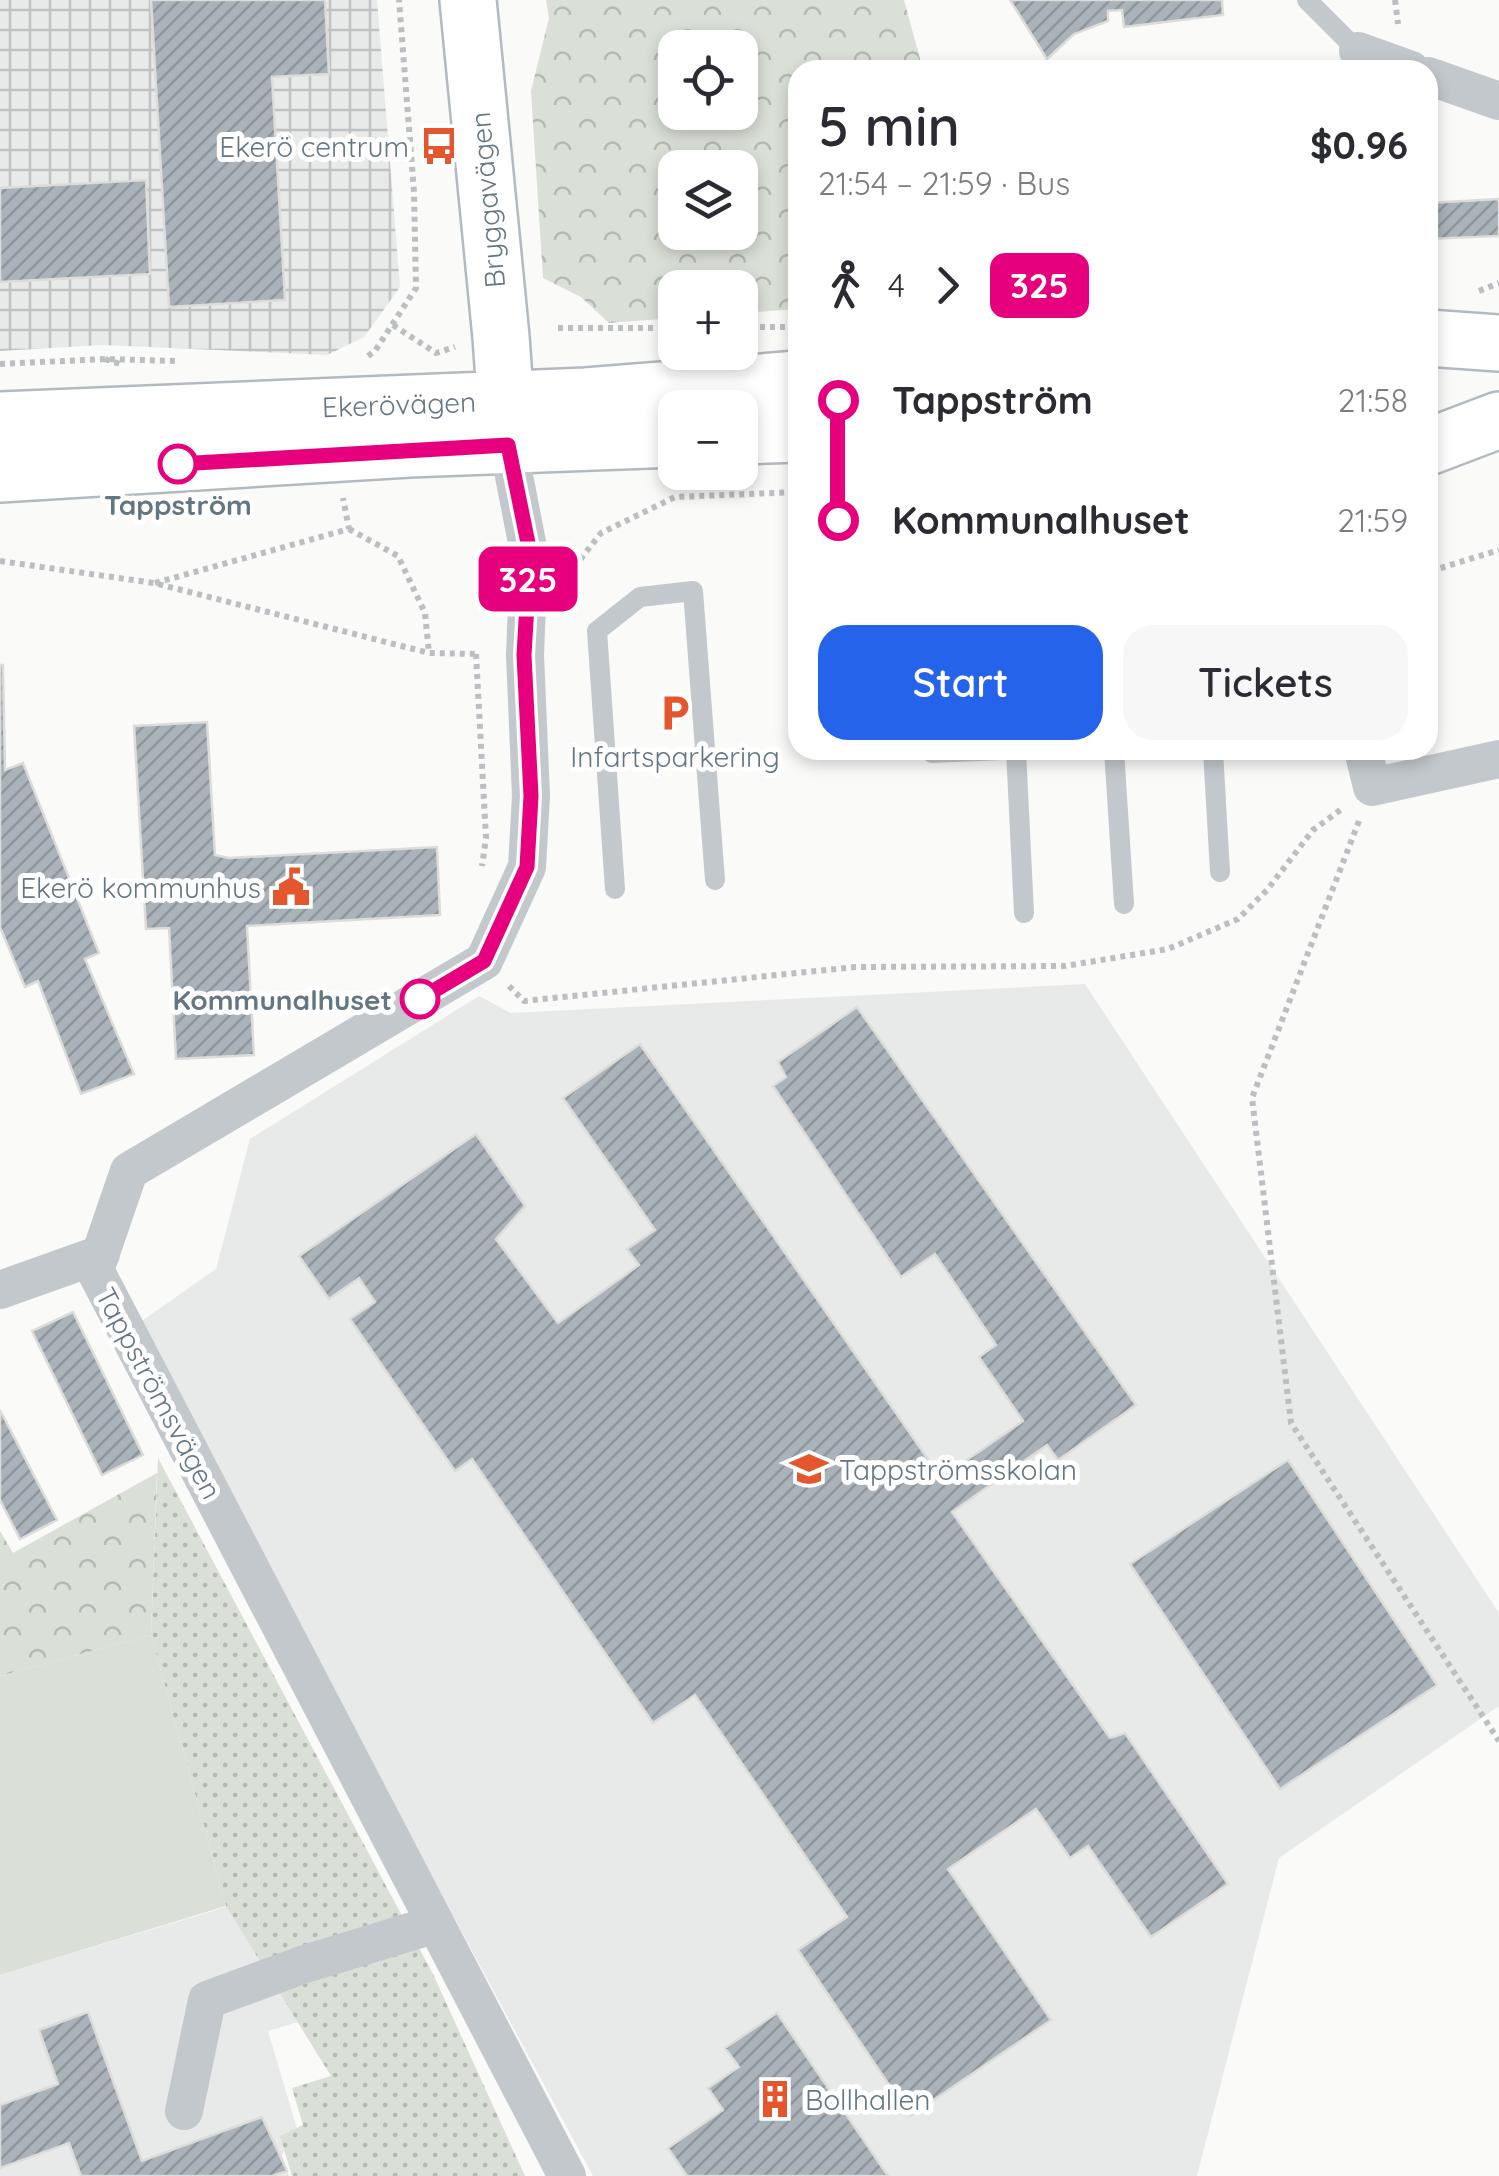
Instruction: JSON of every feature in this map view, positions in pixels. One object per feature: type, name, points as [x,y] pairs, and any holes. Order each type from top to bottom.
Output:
[{"type":"main road","name":"Bryggavägen","points":[[468,0],[507,422]]},
{"type":"main road","points":[[1438,339],[1499,343]]},
{"type":"main road","name":"Ekerövägen","points":[[0,474],[507,422],[788,380]]},
{"type":"main road","name":"Ekerövägen","points":[[0,420],[507,422],[658,437]]},
{"type":"main road","points":[[1438,442],[1499,420]]},
{"type":"main road","points":[[758,435],[788,434]]},
{"type":"street","points":[[1358,52],[1382,60]]},
{"type":"street","points":[[1438,80],[1499,101]]},
{"type":"street","points":[[484,961],[527,867],[531,796],[524,655],[530,553],[507,422]]},
{"type":"street","points":[[1366,760],[1372,787],[1499,759]]},
{"type":"street","name":"Tappströmsvägen","points":[[484,961],[130,1171],[95,1270],[567,2176]]},
{"type":"street","points":[[0,1290],[100,1254]]},
{"type":"street","points":[[184,2111],[207,2000],[302,1965],[436,1924]]},
{"type":"lane","points":[[1307,0],[1358,52]]},
{"type":"lane","points":[[615,889],[597,632],[640,597],[693,591],[715,880]]},
{"type":"lane","points":[[1016,760],[1024,914]]},
{"type":"lane","points":[[1115,760],[1124,904]]},
{"type":"lane","points":[[1214,760],[1220,872]]},
{"type":"path","points":[[364,358],[394,325],[416,288],[414,192],[398,0]]},
{"type":"path","points":[[394,325],[436,353]]},
{"type":"path","points":[[758,328],[788,327]]},
{"type":"path","points":[[558,328],[658,328]]},
{"type":"path","points":[[342,490],[349,529]]},
{"type":"path","points":[[568,576],[601,533],[675,497],[788,492]]},
{"type":"path","points":[[154,583],[349,529],[398,556],[425,613],[429,653]]},
{"type":"path","points":[[1438,570],[1499,550]]},
{"type":"path","points":[[0,562],[154,583],[429,653],[476,654],[486,838],[481,873]]},
{"type":"path","points":[[484,961],[524,1001],[856,967],[1065,966],[1168,948],[1238,918],[1267,890],[1312,830],[1372,787]]},
{"type":"path","points":[[1372,787],[1252,1098],[1292,1423],[1499,1741]]},
{"type":"shaded area","points":[[0,0],[377,0],[400,287],[364,337],[327,355],[103,345],[0,351]]},
{"type":"shaded area","name":"Tappströmsskolan","points":[[1085,984],[1499,1613],[1499,1706],[1279,1858],[1197,2176],[593,2176],[136,1325],[216,1269],[250,1139],[479,996],[511,1013]]},
{"type":"shaded area","points":[[356,1868],[393,1994],[268,2031],[298,2132],[282,2155],[289,2176],[0,2176],[0,1975]]},
{"type":"green space","points":[[546,0],[904,0],[920,60],[788,60],[788,310],[758,312],[758,270],[658,270],[658,319],[609,323],[581,297],[543,278],[531,91],[549,18]]},
{"type":"green space","points":[[158,1458],[433,1974],[525,2176],[292,2176],[280,2136],[303,2125],[292,2088],[331,2076],[226,1906],[151,1635]]},
{"type":"green space","points":[[157,1473],[151,1635],[0,1676],[0,1531],[13,1553]]},
{"type":"green space","points":[[151,1635],[226,1906],[0,1975],[0,1676]]},
{"type":"building","points":[[151,0],[325,0],[329,74],[272,77],[285,300],[169,307]]},
{"type":"building","points":[[1010,0],[1222,0],[1223,15],[1124,27],[1122,10],[1108,11],[1108,21],[1074,34],[1047,59]]},
{"type":"building","points":[[146,180],[150,274],[0,282],[0,188]]},
{"type":"building","points":[[1499,199],[1499,236],[1438,239],[1438,202]]},
{"type":"building","points":[[0,665],[5,770],[23,763],[99,953],[85,959],[134,1074],[81,1094],[38,981],[25,987],[0,927]]},
{"type":"building","name":"Ekerö kommunhus","points":[[207,722],[215,855],[229,858],[437,847],[440,915],[247,926],[254,1055],[176,1059],[169,928],[146,929],[134,726]]},
{"type":"building","points":[[857,1007],[1136,1405],[1058,1460],[1047,1445],[952,1512],[1110,1738],[1125,1733],[1228,1884],[1151,1937],[1088,1846],[1070,1858],[1036,1809],[948,1869],[1051,2020],[910,2116],[798,1950],[847,1917],[695,1695],[653,1723],[472,1459],[455,1471],[350,1319],[375,1302],[359,1278],[329,1299],[299,1256],[476,1134],[525,1206],[496,1239],[558,1323],[639,1265],[627,1249],[655,1230],[563,1098],[640,1044],[941,1478],[1023,1421],[979,1357],[996,1345],[935,1254],[901,1277],[773,1086],[786,1077],[778,1062]]},
{"type":"building","points":[[73,1312],[143,1455],[102,1475],[32,1331]]},
{"type":"building","points":[[0,1410],[57,1520],[20,1539],[0,1500]]},
{"type":"building","points":[[1288,1460],[1437,1685],[1280,1789],[1130,1564]]},
{"type":"building","points":[[88,2012],[142,2161],[262,2117],[287,2171],[272,2176],[81,2176],[69,2143],[0,2168],[0,2105],[58,2084],[39,2030]]},
{"type":"building","name":"Bollhallen","points":[[777,2013],[888,2176],[687,2176],[668,2148],[723,2110],[708,2088],[739,2067],[725,2048]]},
{"type":"bus line","name":"325","points":[[178,464],[508,445],[530,553],[524,655],[531,796],[527,867],[484,961],[420,999]]},
{"type":"place","name":"Ekerö centrum","points":[[439,146]]},
{"type":"place","name":"Tappström","points":[[178,464]]},
{"type":"place","name":"Infartsparkering","points":[[675,713]]},
{"type":"place","name":"Ekerö kommunhus","points":[[291,887]]},
{"type":"place","name":"Kommunalhuset","points":[[420,999]]},
{"type":"place","name":"Tappströmsskolan","points":[[809,1469]]},
{"type":"place","name":"Bollhallen","points":[[775,2099]]}]
